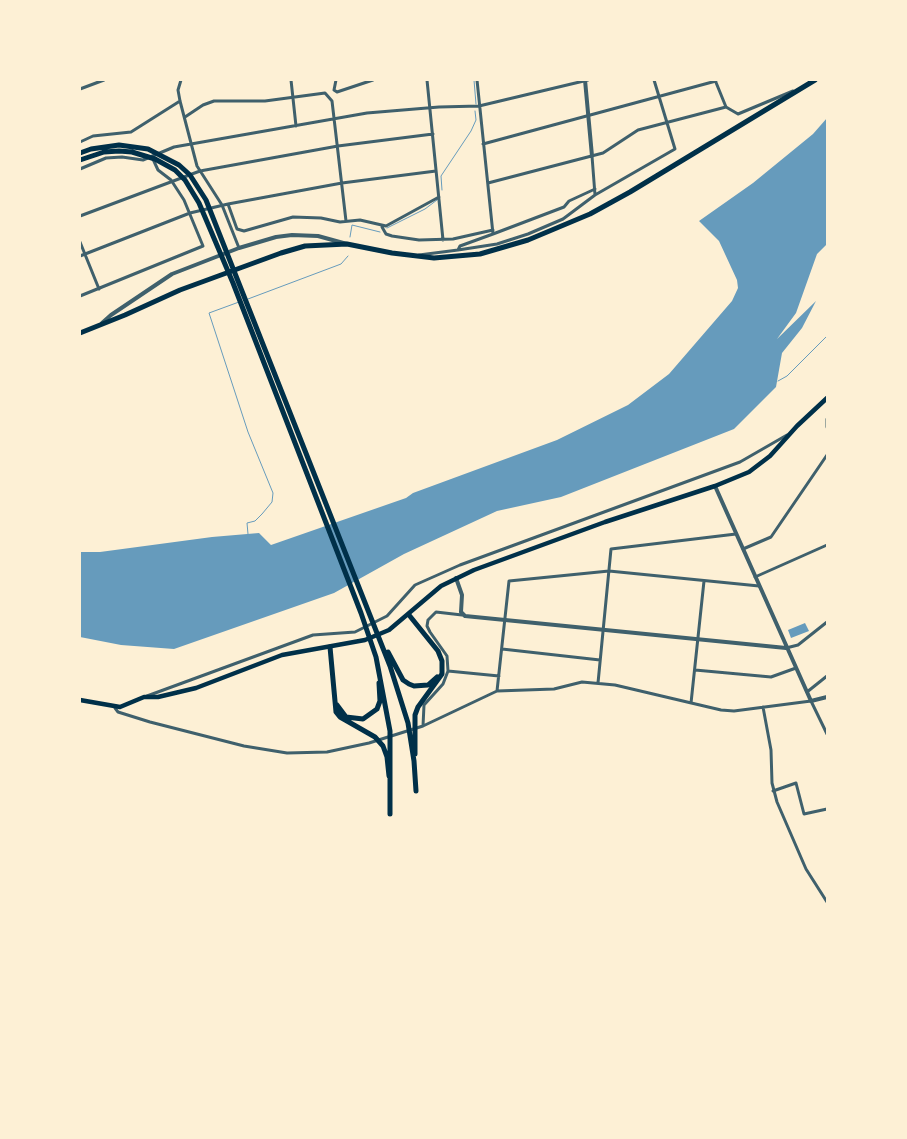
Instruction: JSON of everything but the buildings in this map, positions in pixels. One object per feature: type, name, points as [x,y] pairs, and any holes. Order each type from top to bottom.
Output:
[{"type":"main road","points":[[80,333],[180,290],[235,269],[305,246],[347,244],[414,257],[455,258],[488,252],[528,240],[590,214],[630,192],[813,81]]},
{"type":"main road","points":[[80,151],[119,145],[148,149],[168,158],[190,175],[214,215],[380,639],[413,739]]},
{"type":"main road","points":[[80,160],[89,156],[119,151],[143,155],[165,164],[185,180],[199,203],[233,283],[361,613],[380,672],[391,744],[390,814]]},
{"type":"main road","points":[[80,700],[115,708],[144,697],[158,697],[196,688],[282,655],[365,640],[389,630],[409,615],[430,595],[456,578],[605,522],[715,486],[749,472],[770,456],[827,398]]},
{"type":"main road","points":[[409,615],[438,651],[442,667],[442,674],[430,688],[415,715],[413,739],[416,791]]},
{"type":"main road","points":[[380,639],[403,680],[414,686],[430,688]]},
{"type":"main road","points":[[330,647],[334,699],[339,710],[375,737],[383,746],[387,757],[391,805]]},
{"type":"main road","points":[[355,722],[377,709],[380,701],[380,672]]},
{"type":"street","points":[[80,89],[104,80]]},
{"type":"street","points":[[181,80],[178,90],[180,101],[200,171],[222,205],[239,248]]},
{"type":"street","points":[[291,80],[296,126]]},
{"type":"street","points":[[336,80],[334,90],[337,92],[373,80]]},
{"type":"street","points":[[427,80],[443,240]]},
{"type":"street","points":[[477,80],[493,232]]},
{"type":"street","points":[[80,169],[106,158],[122,157],[143,160],[174,147],[367,113],[479,106],[586,80],[595,195]]},
{"type":"street","points":[[414,257],[424,252],[458,250],[497,244],[528,234],[563,218],[595,195],[675,149],[654,80]]},
{"type":"street","points":[[483,144],[716,81],[726,107],[738,114],[761,106],[784,94],[800,90]]},
{"type":"street","points":[[184,117],[214,101],[265,100],[325,93],[332,101],[346,221]]},
{"type":"street","points":[[80,142],[93,136],[131,132],[180,101]]},
{"type":"street","points":[[488,183],[592,156],[610,150],[632,132],[726,107]]},
{"type":"street","points":[[80,216],[171,180],[200,171],[338,146],[433,134]]},
{"type":"street","points":[[80,296],[200,248],[202,242],[190,213],[171,180],[158,170],[152,156]]},
{"type":"street","points":[[80,256],[190,213],[222,205],[342,183],[436,171]]},
{"type":"street","points":[[458,250],[460,246],[493,232],[564,207],[570,201],[595,189]]},
{"type":"street","points":[[228,204],[238,229],[244,231],[293,217],[346,221],[360,220],[382,227],[416,212],[439,197]]},
{"type":"street","points":[[382,227],[386,234],[419,240],[443,240],[493,232]]},
{"type":"street","points":[[101,325],[111,315],[172,274],[239,248],[276,237],[292,235],[318,236],[347,244]]},
{"type":"street","points":[[80,242],[99,289]]},
{"type":"street","points":[[827,419],[827,427]]},
{"type":"street","points":[[144,697],[313,635],[355,632],[387,616],[415,585],[460,564],[740,462],[792,432]]},
{"type":"street","points":[[742,549],[771,537],[827,455]]},
{"type":"street","points":[[715,486],[786,648],[827,734]]},
{"type":"street","points":[[598,683],[611,549],[736,534]]},
{"type":"street","points":[[755,577],[827,545]]},
{"type":"street","points":[[497,691],[509,581],[609,571],[759,586]]},
{"type":"street","points":[[456,578],[462,595],[462,615]]},
{"type":"street","points":[[691,703],[704,581]]},
{"type":"street","points":[[423,726],[424,705],[443,684],[448,671],[447,656],[427,626],[428,620],[436,612],[786,648],[798,645],[827,622]]},
{"type":"street","points":[[502,648],[600,660]]},
{"type":"street","points":[[695,670],[771,677],[796,668]]},
{"type":"street","points":[[448,671],[499,676]]},
{"type":"street","points":[[807,692],[827,676]]},
{"type":"street","points":[[115,708],[118,712],[159,724],[244,746],[287,753],[327,752],[369,743],[423,726],[497,691],[554,689],[582,682],[598,683],[722,710],[763,707],[827,697]]},
{"type":"street","points":[[763,707],[771,750],[773,791],[806,869],[827,902]]},
{"type":"street","points":[[773,791],[796,782],[804,814],[827,809]]},
{"type":"water","points":[[827,118],[827,244],[817,254],[796,313],[777,339],[816,301],[802,328],[782,353],[776,387],[734,429],[561,497],[497,511],[404,554],[334,593],[174,649],[121,645],[80,637],[80,552],[100,552],[212,537],[259,533],[271,545],[406,498],[413,493],[557,440],[628,405],[669,374],[732,301],[738,288],[737,280],[719,241],[699,221],[753,183],[813,134]]},
{"type":"water","points":[[805,623],[809,631],[791,638],[788,630]]},
{"type":"waterway","points":[[474,80],[476,104]]},
{"type":"waterway","points":[[442,190],[441,176],[471,131],[476,120],[475,111]]},
{"type":"waterway","points":[[387,228],[425,209],[437,200]]},
{"type":"waterway","points":[[350,237],[352,225],[380,232]]},
{"type":"waterway","points":[[248,299],[341,264],[348,256]]},
{"type":"waterway","points":[[239,302],[209,313],[248,432],[273,493],[272,502],[262,514],[255,521],[247,523],[248,534]]},
{"type":"waterway","points":[[778,381],[787,376],[827,336]]}]
